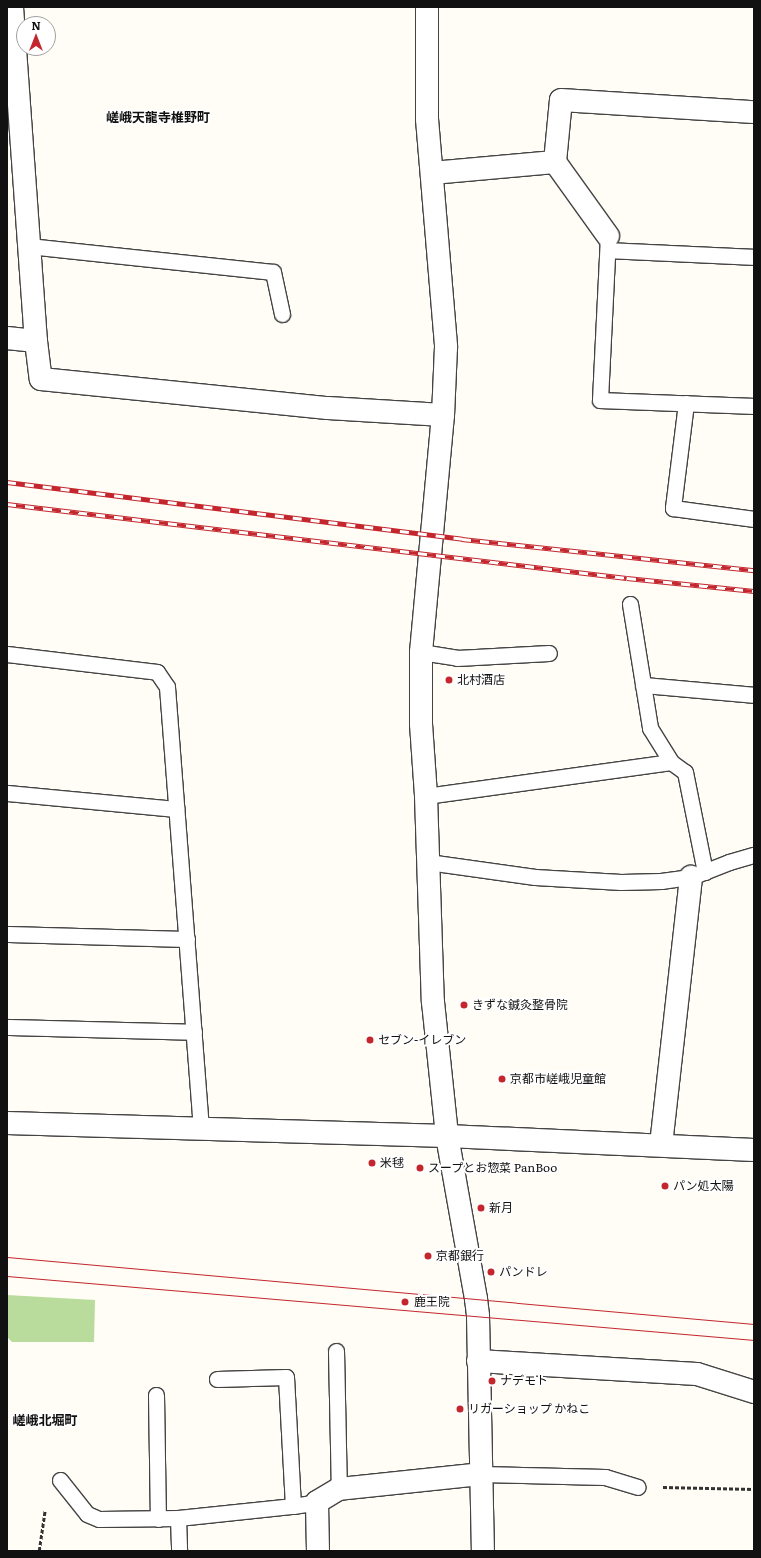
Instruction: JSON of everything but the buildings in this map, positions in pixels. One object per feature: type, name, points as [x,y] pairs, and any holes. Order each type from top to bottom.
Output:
[{"type":"street","points":[[12,7],[36,341],[41,379],[328,408],[443,415]]},
{"type":"street","points":[[427,7],[427,119],[446,347],[443,415],[421,652],[421,724],[426,796],[433,1002],[447,1136],[476,1299],[483,1551]]},
{"type":"street","points":[[608,243],[555,162],[561,100],[754,112]]},
{"type":"street","points":[[432,173],[555,162]]},
{"type":"street","points":[[7,338],[36,341]]},
{"type":"street","points":[[661,1145],[698,874]]},
{"type":"street","points":[[7,1123],[447,1136],[754,1150]]},
{"type":"street","points":[[478,1361],[697,1374],[754,1392]]},
{"type":"street","points":[[318,1551],[317,1502],[339,1489],[481,1474]]},
{"type":"lane","points":[[754,257],[608,243],[600,400],[754,406]]},
{"type":"lane","points":[[29,246],[273,272],[282,314]]},
{"type":"lane","points":[[686,403],[673,508],[754,519]]},
{"type":"lane","points":[[630,604],[650,728],[672,762],[685,772],[698,874]]},
{"type":"lane","points":[[421,652],[457,658],[549,653]]},
{"type":"lane","points":[[7,654],[156,672],[167,687],[201,1129]]},
{"type":"lane","points":[[643,685],[754,695]]},
{"type":"lane","points":[[426,796],[672,762]]},
{"type":"lane","points":[[7,793],[176,809]]},
{"type":"lane","points":[[428,862],[535,877],[590,881],[661,881],[698,874],[729,862],[754,855]]},
{"type":"lane","points":[[7,934],[187,939]]},
{"type":"lane","points":[[7,1027],[194,1032]]},
{"type":"lane","points":[[336,1352],[339,1489]]},
{"type":"lane","points":[[217,1378],[286,1377],[293,1506]]},
{"type":"lane","points":[[156,1395],[158,1519]]},
{"type":"lane","points":[[481,1474],[605,1477],[637,1487]]},
{"type":"lane","points":[[60,1480],[87,1514],[99,1519],[115,1520],[178,1518],[293,1506],[317,1502]]},
{"type":"lane","points":[[178,1518],[179,1551]]},
{"type":"path","points":[[637,1487],[713,1487],[754,1489]]},
{"type":"path","points":[[39,1551],[45,1510]]},
{"type":"green space","points":[[7,1295],[95,1300],[94,1342],[12,1342],[7,1337]]},
{"type":"tram line","points":[[7,1257],[754,1324]]},
{"type":"tram line","points":[[7,1276],[754,1340]]},
{"type":"railway","points":[[7,482],[462,539],[754,570]]},
{"type":"railway","points":[[7,504],[627,578],[754,591]]},
{"type":"place","name":"北村酒店","points":[[449,680]]},
{"type":"place","name":"きずな鍼灸整骨院","points":[[464,1005]]},
{"type":"place","name":"セブン-イレブン","points":[[370,1040]]},
{"type":"place","name":"京都市嵯峨児童館","points":[[502,1079]]},
{"type":"place","name":"米毬","points":[[372,1163]]},
{"type":"place","name":"スープとお惣菜 PanBoo","points":[[420,1168]]},
{"type":"place","name":"パン処太陽","points":[[665,1186]]},
{"type":"place","name":"新月","points":[[481,1208]]},
{"type":"place","name":"京都銀行","points":[[428,1256]]},
{"type":"place","name":"パンドレ","points":[[491,1272]]},
{"type":"place","name":"鹿王院","points":[[405,1302]]},
{"type":"place","name":"ナデモト","points":[[492,1381]]},
{"type":"place","name":"リガーショップ かねこ","points":[[460,1409]]},
{"type":"district","name":"嵯峨天龍寺椎野町","points":[[158,117]]},
{"type":"district","name":"嵯峨北堀町","points":[[45,1420]]}]
